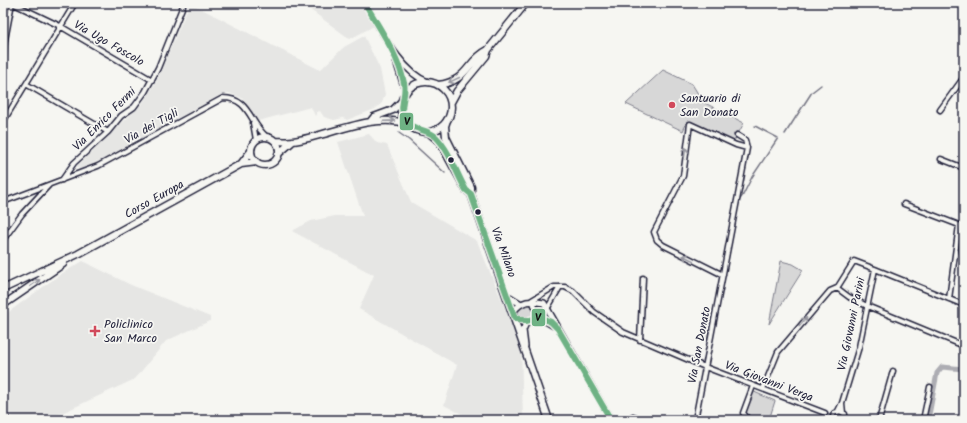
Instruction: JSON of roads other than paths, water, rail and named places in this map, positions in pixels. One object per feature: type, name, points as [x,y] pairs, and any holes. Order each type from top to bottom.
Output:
[{"type":"main road","points":[[451,102],[457,91],[486,56],[488,50],[526,3]]},
{"type":"main road","points":[[438,85],[456,81],[463,76],[482,53],[488,50]]},
{"type":"main road","points":[[428,82],[438,85],[446,92],[451,102],[451,108],[447,120],[439,128],[428,132],[421,131],[409,124],[388,120],[370,122],[374,118],[393,110],[402,101],[406,93],[416,85],[428,82]]},
{"type":"main road","points":[[402,101],[402,111],[409,124]]},
{"type":"main road","name":"Via Milano","points":[[447,120],[445,126],[446,137],[471,187],[471,194],[508,296],[549,420]]},
{"type":"main road","name":"Corso Europa","points":[[267,137],[275,141],[293,141],[370,122]]},
{"type":"main road","name":"Via Milano","points":[[428,132],[440,142],[466,190],[471,194]]},
{"type":"main road","points":[[256,140],[267,137]]},
{"type":"main road","name":"Corso Europa","points":[[242,164],[251,151],[256,140]]},
{"type":"main road","points":[[275,141],[278,146],[278,154]]},
{"type":"main road","name":"Corso Europa","points":[[3,289],[78,254],[242,164],[257,162],[263,165],[271,164],[278,154],[293,141]]},
{"type":"main road","points":[[251,151],[252,156],[257,162]]},
{"type":"main road","name":"Corso Europa","points":[[3,306],[78,254]]},
{"type":"street","points":[[3,64],[5,40],[12,3]]},
{"type":"street","name":"Via Ugo Foscolo","points":[[12,3],[60,26],[152,80]]},
{"type":"street","points":[[3,122],[60,26],[76,3]]},
{"type":"street","name":"Via Enrico Fermi","points":[[62,180],[74,163],[108,132],[122,116],[134,107],[146,92],[184,3]]},
{"type":"street","points":[[365,3],[391,46],[410,72],[418,79],[428,82]]},
{"type":"street","points":[[391,46],[406,93]]},
{"type":"street","points":[[940,110],[964,77]]},
{"type":"street","points":[[26,84],[108,132]]},
{"type":"street","name":"Via dei Tigli","points":[[3,202],[98,166],[223,98],[237,100],[244,105],[253,121],[267,137]]},
{"type":"street","name":"Via dei Tigli","points":[[253,121],[256,140]]},
{"type":"street","points":[[723,275],[663,245],[657,240],[654,232],[683,176],[690,124],[736,145],[747,148],[745,140],[737,135]]},
{"type":"street","name":"Via San Donato","points":[[695,420],[747,148]]},
{"type":"street","points":[[941,159],[964,168]]},
{"type":"street","name":"Via dei Tigli","points":[[3,240],[22,214],[49,185]]},
{"type":"street","points":[[904,204],[964,227]]},
{"type":"street","points":[[949,299],[959,225]]},
{"type":"street","points":[[763,389],[778,352],[830,291],[837,288],[854,261],[873,271],[964,305]]},
{"type":"street","name":"Via Giovanni Parini","points":[[832,419],[842,403],[859,346],[873,271]]},
{"type":"street","points":[[640,340],[643,278]]},
{"type":"street","points":[[554,287],[560,287],[547,309],[539,317],[527,321],[514,315],[521,304],[532,300],[554,287]]},
{"type":"street","name":"Via Giovanni Verga","points":[[560,287],[565,287],[573,291],[606,321],[640,340],[753,386],[825,413],[832,419]]},
{"type":"street","points":[[837,288],[849,297],[867,306],[964,346]]},
{"type":"street","points":[[540,295],[611,420]]},
{"type":"street","points":[[508,296],[521,304]]},
{"type":"street","points":[[532,300],[544,303]]},
{"type":"street","points":[[532,300],[539,317],[551,322],[558,329]]},
{"type":"street","points":[[525,347],[523,330],[527,321]]},
{"type":"street","points":[[879,420],[893,371]]},
{"type":"street","points":[[749,420],[743,413],[753,386]]},
{"type":"street","points":[[922,420],[930,387]]},
{"type":"street","name":"Via Giovanni Parini","points":[[842,403],[845,420]]},
{"type":"street","points":[[3,412],[7,420]]},
{"type":"street","points":[[836,412],[843,413]]},
{"type":"street","name":"Via Giovanni Verga","points":[[825,413],[836,412]]},
{"type":"street","points":[[626,420],[633,416],[636,417]]},
{"type":"waterway","points":[[785,134],[812,92],[821,85]]},
{"type":"waterway","points":[[738,202],[752,177],[778,138],[755,126]]},
{"type":"waterway","points":[[399,133],[409,140],[445,173]]},
{"type":"waterway","points":[[928,420],[937,373],[942,367],[964,369]]},
{"type":"place","name":"Santuario di San Donato","points":[[672,105]]},
{"type":"place","name":"Policlinico San Marco","points":[[95,331]]}]
